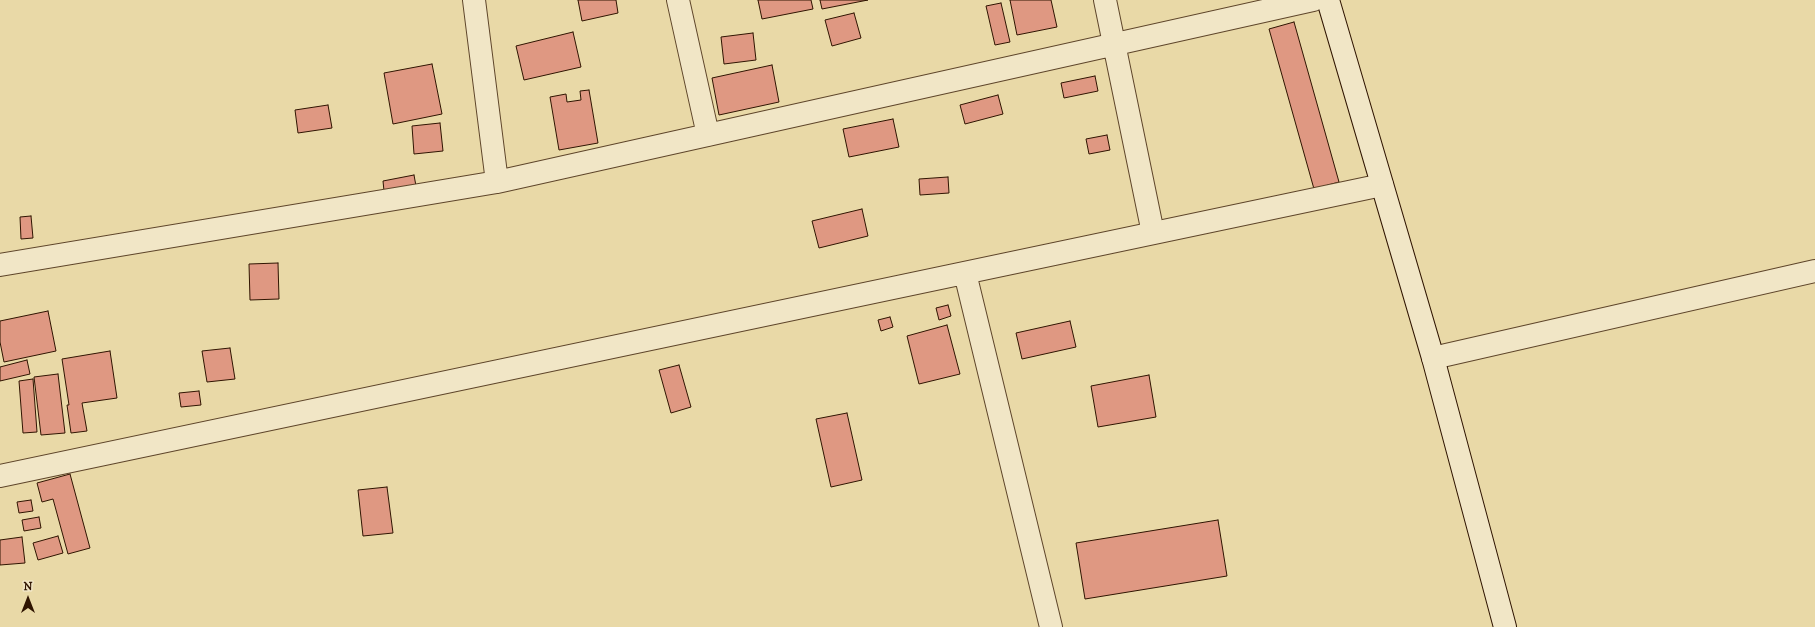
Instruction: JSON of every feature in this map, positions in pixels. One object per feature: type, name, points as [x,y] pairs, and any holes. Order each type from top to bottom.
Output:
[{"type":"street","points":[[474,0],[497,182]]},
{"type":"street","points":[[678,0],[708,135]]},
{"type":"street","points":[[1105,0],[1153,233]]},
{"type":"street","points":[[0,265],[497,182],[1313,0]]},
{"type":"street","points":[[1328,0],[1433,358],[1505,627]]},
{"type":"street","points":[[0,476],[1382,185]]},
{"type":"street","points":[[1433,358],[1815,271]]},
{"type":"street","points":[[965,273],[1051,627]]},
{"type":"building","points":[[578,0],[616,0],[618,13],[582,21]]},
{"type":"building","points":[[758,0],[811,0],[813,9],[762,19]]},
{"type":"building","points":[[820,0],[868,0],[822,9]]},
{"type":"building","points":[[1010,0],[1051,0],[1057,27],[1017,35]]},
{"type":"building","points":[[1001,3],[1010,42],[995,45],[986,6]]},
{"type":"building","points":[[854,13],[861,38],[832,46],[825,20]]},
{"type":"building","points":[[1294,22],[1339,182],[1314,189],[1269,29]]},
{"type":"building","points":[[573,32],[581,67],[524,80],[516,46]]},
{"type":"building","points":[[753,33],[756,60],[724,64],[721,37]]},
{"type":"building","points":[[432,64],[442,114],[393,124],[384,73]]},
{"type":"building","points":[[772,65],[779,102],[719,115],[712,78]]},
{"type":"building","points":[[1095,76],[1098,91],[1064,98],[1061,83]]},
{"type":"building","points":[[589,90],[598,143],[559,150],[550,97],[566,94],[567,102],[581,100],[580,91]]},
{"type":"building","points":[[998,95],[1003,114],[965,124],[960,105]]},
{"type":"building","points":[[328,105],[332,128],[298,133],[295,110]]},
{"type":"building","points":[[893,119],[899,147],[849,157],[843,129]]},
{"type":"building","points":[[440,123],[443,151],[414,154],[412,126]]},
{"type":"building","points":[[1107,135],[1110,150],[1089,154],[1086,139]]},
{"type":"building","points":[[414,175],[416,186],[384,191],[383,181]]},
{"type":"building","points":[[948,177],[949,193],[920,195],[919,179]]},
{"type":"building","points":[[862,209],[868,236],[819,248],[812,221]]},
{"type":"building","points":[[31,216],[33,238],[21,239],[20,217]]},
{"type":"building","points":[[278,263],[279,299],[250,300],[249,264]]},
{"type":"building","points":[[948,305],[951,316],[939,320],[936,308]]},
{"type":"building","points":[[48,311],[56,351],[4,362],[0,342],[0,321]]},
{"type":"building","points":[[890,317],[893,327],[881,331],[878,320]]},
{"type":"building","points":[[1070,321],[1076,347],[1022,359],[1016,333]]},
{"type":"building","points":[[947,325],[960,374],[919,384],[907,336]]},
{"type":"building","points":[[230,348],[235,379],[207,382],[202,351]]},
{"type":"building","points":[[110,351],[117,398],[82,403],[87,431],[71,433],[67,405],[69,405],[62,359]]},
{"type":"building","points":[[27,360],[30,374],[0,381],[0,367]]},
{"type":"building","points":[[679,365],[691,407],[671,413],[659,370]]},
{"type":"building","points":[[58,374],[65,433],[41,435],[34,377]]},
{"type":"building","points":[[1149,375],[1156,417],[1098,427],[1091,386]]},
{"type":"building","points":[[33,379],[37,432],[23,433],[19,381]]},
{"type":"building","points":[[199,391],[201,405],[181,407],[179,393]]},
{"type":"building","points":[[847,413],[862,480],[831,487],[816,419]]},
{"type":"building","points":[[70,474],[90,548],[68,554],[53,499],[42,502],[37,483]]},
{"type":"building","points":[[387,487],[393,533],[363,536],[358,490]]},
{"type":"building","points":[[31,500],[33,511],[19,513],[17,502]]},
{"type":"building","points":[[39,517],[41,528],[24,531],[22,520]]},
{"type":"building","points":[[1218,520],[1227,576],[1085,599],[1076,543]]},
{"type":"building","points":[[58,536],[63,553],[38,560],[33,543]]},
{"type":"building","points":[[22,537],[25,563],[0,565],[0,540]]}]
